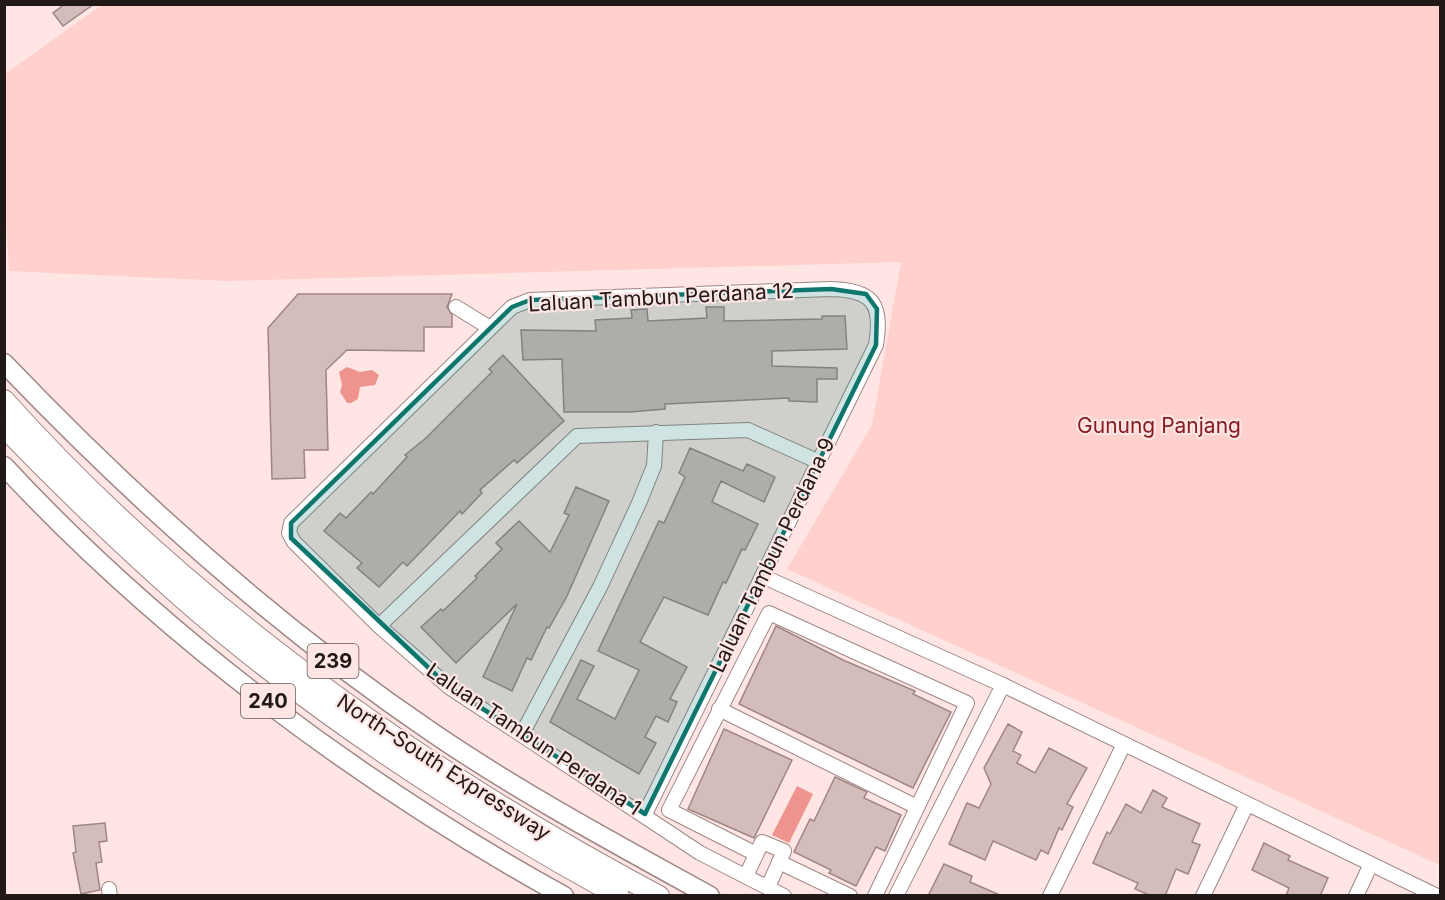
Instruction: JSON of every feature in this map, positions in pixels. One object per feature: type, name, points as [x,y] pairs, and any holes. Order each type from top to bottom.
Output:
[{"type":"highway","name":"North–South Expressway","points":[[4,400],[103,501],[189,579],[274,650],[348,705],[461,781],[581,854],[659,896]]},
{"type":"highway","name":"North–South Expressway","points":[[4,428],[58,483],[183,598],[317,704],[409,770],[506,832],[619,896]]},
{"type":"main road","name":"239","points":[[4,363],[82,444],[149,507],[247,594],[359,681],[433,733],[525,792],[711,896]]},
{"type":"main road","name":"240","points":[[4,466],[138,595],[227,670],[337,752],[434,818],[564,896]]},
{"type":"street","name":"Laluan Tambun Perdana 12","points":[[291,523],[512,307],[530,300],[831,289],[850,289],[866,294]]},
{"type":"street","name":"Laluan Tambun Perdana 9","points":[[645,814],[817,460],[876,345],[879,328],[877,309],[866,294]]},
{"type":"street","points":[[456,307],[490,328]]},
{"type":"street","points":[[379,626],[577,436],[748,430],[817,460]]},
{"type":"street","points":[[522,734],[600,586],[639,503],[654,466],[656,432]]},
{"type":"street","name":"Laluan Tambun Perdana 1","points":[[291,523],[289,533],[294,542],[379,626],[449,687],[645,814],[700,853],[784,896]]},
{"type":"street","points":[[762,576],[1003,685],[1437,896]]},
{"type":"street","points":[[756,854],[669,810],[769,613],[967,703],[874,896]]},
{"type":"street","points":[[896,896],[1003,685]]},
{"type":"street","points":[[720,710],[917,807]]},
{"type":"street","points":[[1050,896],[1124,744]]},
{"type":"street","points":[[1203,896],[1247,804]]},
{"type":"street","points":[[746,876],[762,842],[784,851],[768,887]]},
{"type":"street","points":[[779,862],[850,896]]},
{"type":"street","points":[[1356,896],[1371,864]]},
{"type":"highlighted area","points":[[831,289],[866,294],[877,309],[876,345],[645,814],[449,687],[291,538],[291,523],[512,307],[530,300]]},
{"type":"green space","name":"Gunung Panjang","points":[[103,4],[1440,5],[1440,865],[787,569],[872,425],[901,262],[228,281],[9,271],[4,186],[5,74]]},
{"type":"shaded area","points":[[347,367],[360,372],[372,370],[379,375],[375,385],[360,387],[358,399],[351,403],[347,403],[340,392],[342,385],[339,372]]},
{"type":"shaded area","points":[[797,786],[813,794],[789,843],[772,835]]},
{"type":"building","points":[[65,4],[94,4],[63,26],[53,13]]},
{"type":"building","points":[[298,294],[452,294],[447,307],[452,315],[452,327],[424,327],[424,351],[347,350],[326,370],[328,450],[304,450],[305,478],[272,479],[268,328]]},
{"type":"building","points":[[706,307],[724,307],[724,321],[822,319],[822,316],[845,316],[847,349],[772,351],[772,366],[837,368],[837,379],[817,379],[817,402],[789,401],[789,398],[665,404],[665,409],[630,412],[564,412],[562,359],[523,360],[521,330],[596,331],[595,320],[632,318],[631,310],[647,309],[648,321],[707,318]]},
{"type":"building","points":[[503,355],[564,421],[517,463],[514,460],[480,490],[482,493],[462,514],[460,511],[407,566],[403,562],[379,587],[357,568],[362,563],[324,531],[340,513],[346,518],[371,492],[373,494],[407,457],[405,455],[426,438],[492,372],[489,369]]},
{"type":"building","points":[[690,448],[743,471],[747,464],[775,477],[764,502],[721,481],[712,502],[758,524],[745,550],[742,549],[726,583],[723,582],[708,615],[664,597],[640,642],[687,667],[670,699],[677,702],[668,722],[656,716],[645,737],[656,743],[639,774],[550,722],[581,660],[594,666],[577,699],[615,719],[639,670],[598,651],[659,521],[664,523],[685,477],[679,473]]},
{"type":"building","points":[[576,487],[609,501],[567,596],[549,628],[547,627],[531,660],[527,658],[512,691],[483,677],[517,604],[456,663],[421,627],[441,609],[443,611],[477,578],[475,576],[502,549],[496,543],[519,521],[550,552],[569,515],[564,513]]},
{"type":"building","points":[[776,626],[843,660],[915,691],[913,694],[951,712],[913,788],[739,704]]},
{"type":"building","points":[[1008,724],[1022,732],[1013,751],[1021,755],[1017,763],[1035,773],[1049,748],[1087,768],[1067,804],[1073,807],[1062,830],[1059,828],[1048,854],[1041,850],[1036,860],[993,841],[985,860],[949,844],[967,803],[979,808],[991,784],[984,768]]},
{"type":"building","points":[[724,729],[792,760],[754,838],[688,809]]},
{"type":"building","points":[[835,777],[867,792],[864,798],[901,815],[885,851],[876,847],[856,886],[829,873],[831,870],[794,852],[810,819],[814,821]]},
{"type":"building","points":[[1153,790],[1167,798],[1162,807],[1200,824],[1192,842],[1200,845],[1188,874],[1176,869],[1165,896],[1151,896],[1135,889],[1138,883],[1093,863],[1107,832],[1110,834],[1126,804],[1141,813]]},
{"type":"building","points":[[105,823],[107,841],[99,842],[102,862],[96,863],[100,890],[81,894],[73,853],[76,852],[73,826]]},
{"type":"building","points":[[1264,843],[1290,856],[1288,860],[1328,878],[1320,896],[1286,896],[1289,888],[1252,870]]},
{"type":"building","points":[[944,864],[972,876],[970,882],[1002,896],[928,896]]}]
